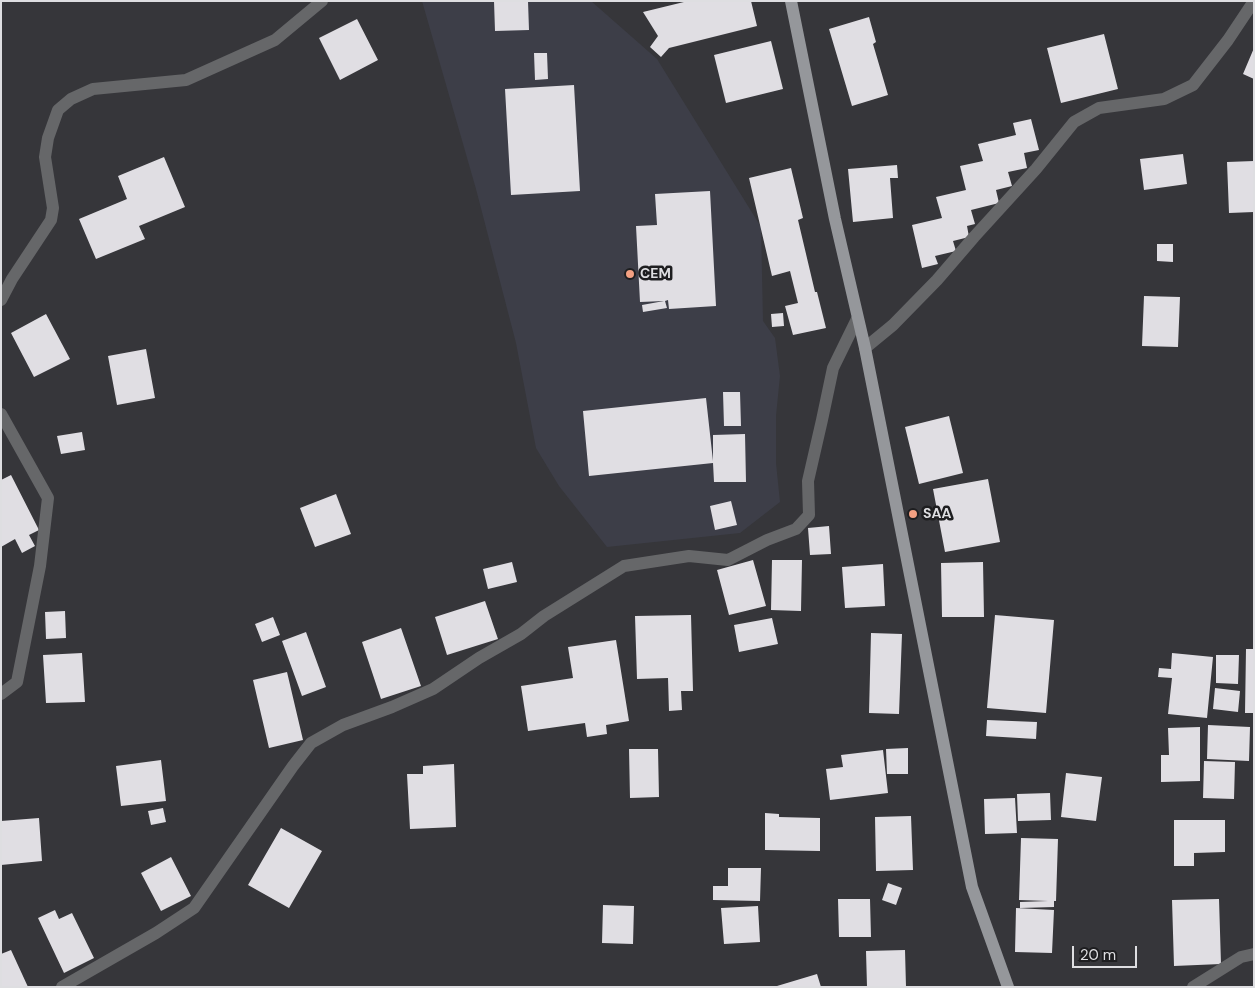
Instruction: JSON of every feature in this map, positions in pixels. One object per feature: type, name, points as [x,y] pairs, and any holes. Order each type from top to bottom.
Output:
[{"type":"main road","points":[[791,1],[835,219],[865,348],[972,887],[1008,987]]},
{"type":"street","points":[[1,300],[12,279],[51,220],[52,208],[45,157],[48,138],[58,110],[71,99],[93,89],[186,80],[275,40],[322,1]]},
{"type":"street","points":[[865,348],[893,325],[937,280],[1036,169],[1074,122],[1099,108],[1164,98],[1193,85],[1228,40],[1254,1]]},
{"type":"street","points":[[62,987],[156,933],[194,908],[311,743],[343,725],[433,689],[624,566],[689,556],[728,560],[767,540],[796,529],[809,515],[808,481],[833,368],[857,319]]},
{"type":"street","points":[[1,414],[48,498],[40,566],[17,682],[1,694]]},
{"type":"street","points":[[1193,987],[1241,957],[1254,954]]},
{"type":"shaded area","name":"CEM","points":[[422,1],[591,1],[657,59],[761,227],[763,321],[775,338],[780,376],[776,416],[776,463],[780,502],[740,533],[607,547],[559,486],[536,448],[516,343],[476,189]]},
{"type":"building","points":[[494,1],[528,1],[529,30],[495,31]]},
{"type":"building","points":[[688,1],[751,1],[757,26],[669,48],[661,57],[650,47],[658,36],[643,12]]},
{"type":"building","points":[[869,17],[876,42],[873,44],[888,95],[852,106],[829,29]]},
{"type":"building","points":[[357,19],[378,60],[340,80],[319,38]]},
{"type":"building","points":[[1104,34],[1118,89],[1061,103],[1047,48]]},
{"type":"building","points":[[771,41],[783,89],[726,103],[714,55]]},
{"type":"building","points":[[1254,48],[1254,79],[1243,74]]},
{"type":"building","points":[[534,53],[547,53],[548,79],[535,80]]},
{"type":"building","points":[[574,85],[580,191],[511,195],[505,89]]},
{"type":"building","points":[[1031,119],[1039,150],[1024,153],[1027,168],[1008,172],[1012,186],[996,190],[999,203],[971,210],[975,224],[967,226],[969,237],[953,241],[956,251],[935,256],[938,264],[922,268],[912,225],[942,218],[936,197],[966,190],[960,166],[983,161],[978,144],[1016,135],[1013,123]]},
{"type":"building","points":[[1183,154],[1187,184],[1144,190],[1140,159]]},
{"type":"building","points":[[164,157],[185,207],[139,226],[145,239],[96,259],[79,219],[127,199],[118,176]]},
{"type":"building","points":[[1254,161],[1254,212],[1229,213],[1227,162]]},
{"type":"building","points":[[897,165],[898,178],[890,178],[893,218],[853,222],[848,169]]},
{"type":"building","points":[[791,168],[803,218],[798,220],[815,292],[817,292],[826,328],[793,335],[785,306],[798,303],[790,271],[772,276],[749,178]]},
{"type":"building","points":[[710,191],[716,306],[669,309],[668,300],[665,301],[667,308],[643,312],[642,305],[664,301],[640,302],[636,226],[657,225],[655,194]]},
{"type":"building","points":[[1157,244],[1173,244],[1173,262],[1157,261]]},
{"type":"building","points":[[1144,296],[1180,297],[1178,347],[1142,346]]},
{"type":"building","points":[[783,313],[784,326],[772,327],[771,314]]},
{"type":"building","points":[[46,314],[70,359],[34,377],[11,333]]},
{"type":"building","points":[[146,349],[155,398],[117,405],[108,356]]},
{"type":"building","points":[[723,392],[740,392],[741,426],[724,426]]},
{"type":"building","points":[[706,398],[713,461],[713,435],[745,434],[746,482],[714,482],[713,463],[589,476],[583,411]]},
{"type":"building","points":[[949,416],[963,473],[919,484],[905,427]]},
{"type":"building","points":[[82,432],[85,450],[61,454],[57,436]]},
{"type":"building","points":[[11,475],[39,530],[29,535],[35,546],[22,553],[15,539],[1,547],[1,480]]},
{"type":"building","points":[[988,479],[1000,542],[945,552],[933,489]]},
{"type":"building","points":[[336,494],[351,534],[315,547],[300,508]]},
{"type":"building","points":[[731,501],[737,525],[715,530],[710,506]]},
{"type":"building","points":[[829,526],[831,554],[810,555],[808,528]]},
{"type":"building","points":[[753,560],[766,606],[729,615],[717,570]]},
{"type":"building","points":[[772,560],[802,560],[801,611],[771,610]]},
{"type":"building","points":[[512,562],[517,582],[488,589],[483,569]]},
{"type":"building","points":[[983,562],[984,617],[942,617],[941,563]]},
{"type":"building","points":[[883,564],[885,606],[845,608],[842,567]]},
{"type":"building","points":[[485,601],[498,639],[447,655],[435,617]]},
{"type":"building","points":[[65,611],[66,638],[46,639],[45,612]]},
{"type":"building","points":[[691,615],[693,691],[681,691],[682,710],[669,711],[668,678],[637,679],[635,616]]},
{"type":"building","points":[[995,615],[1054,620],[1046,713],[987,708]]},
{"type":"building","points":[[273,617],[280,635],[262,642],[255,624]]},
{"type":"building","points":[[772,618],[778,644],[739,652],[734,625]]},
{"type":"building","points":[[401,628],[421,686],[381,699],[362,642]]},
{"type":"building","points":[[306,632],[326,687],[302,696],[282,641]]},
{"type":"building","points":[[871,633],[902,634],[899,714],[869,713]]},
{"type":"building","points":[[616,640],[629,721],[606,725],[607,734],[587,737],[585,723],[528,731],[521,686],[573,678],[568,647]]},
{"type":"building","points":[[1246,649],[1254,649],[1254,713],[1245,713]]},
{"type":"building","points":[[82,653],[85,702],[46,703],[43,655]]},
{"type":"building","points":[[1172,653],[1213,657],[1207,718],[1168,714],[1172,678],[1158,677],[1159,668],[1171,669]]},
{"type":"building","points":[[1216,655],[1239,655],[1238,684],[1216,683]]},
{"type":"building","points":[[287,672],[303,740],[269,748],[253,680]]},
{"type":"building","points":[[1215,688],[1240,691],[1238,712],[1213,709]]},
{"type":"building","points":[[987,720],[1037,722],[1036,739],[986,736]]},
{"type":"building","points":[[1208,725],[1250,727],[1249,761],[1207,759]]},
{"type":"building","points":[[1200,727],[1200,781],[1161,782],[1161,755],[1169,755],[1168,728]]},
{"type":"building","points":[[908,748],[908,774],[887,774],[886,749]]},
{"type":"building","points":[[629,749],[658,749],[659,797],[630,798]]},
{"type":"building","points":[[883,750],[888,793],[830,800],[826,769],[843,767],[841,755]]},
{"type":"building","points":[[161,760],[166,801],[121,806],[116,766]]},
{"type":"building","points":[[1204,761],[1235,762],[1234,799],[1203,798]]},
{"type":"building","points":[[454,764],[456,827],[410,829],[407,774],[423,774],[423,766]]},
{"type":"building","points":[[1066,773],[1102,777],[1096,821],[1061,817]]},
{"type":"building","points":[[1050,793],[1051,820],[1018,821],[1017,794]]},
{"type":"building","points":[[1015,798],[1017,833],[985,834],[984,799]]},
{"type":"building","points":[[163,808],[166,822],[151,825],[148,811]]},
{"type":"building","points":[[765,813],[779,814],[779,817],[820,818],[820,851],[765,850]]},
{"type":"building","points":[[911,816],[913,870],[876,871],[875,817]]},
{"type":"building","points":[[39,818],[42,861],[1,865],[1,821]]},
{"type":"building","points":[[1174,820],[1225,820],[1225,852],[1194,853],[1194,866],[1174,866]]},
{"type":"building","points":[[281,828],[322,851],[289,908],[248,885]]},
{"type":"building","points":[[1021,838],[1058,839],[1056,901],[1054,901],[1054,907],[1020,908],[1020,902],[1048,901],[1019,900]]},
{"type":"building","points":[[171,857],[191,896],[161,911],[141,873]]},
{"type":"building","points":[[728,868],[761,868],[760,901],[713,900],[713,886],[728,886]]},
{"type":"building","points":[[888,883],[902,888],[896,905],[882,900]]},
{"type":"building","points":[[838,899],[870,899],[871,937],[839,937]]},
{"type":"building","points":[[1219,899],[1221,964],[1174,966],[1172,900]]},
{"type":"building","points":[[603,905],[634,906],[633,944],[602,943]]},
{"type":"building","points":[[758,906],[760,942],[724,944],[721,908]]},
{"type":"building","points":[[1016,908],[1054,910],[1052,953],[1015,952]]},
{"type":"building","points":[[55,910],[59,919],[72,913],[94,958],[64,973],[38,918]]},
{"type":"building","points":[[11,950],[28,987],[1,987],[1,954]]},
{"type":"building","points":[[905,950],[906,987],[867,987],[866,951]]},
{"type":"building","points":[[817,974],[821,987],[777,987],[777,986]]},
{"type":"place","name":"CEM","points":[[630,274]]},
{"type":"place","name":"SAA","points":[[913,514]]}]
